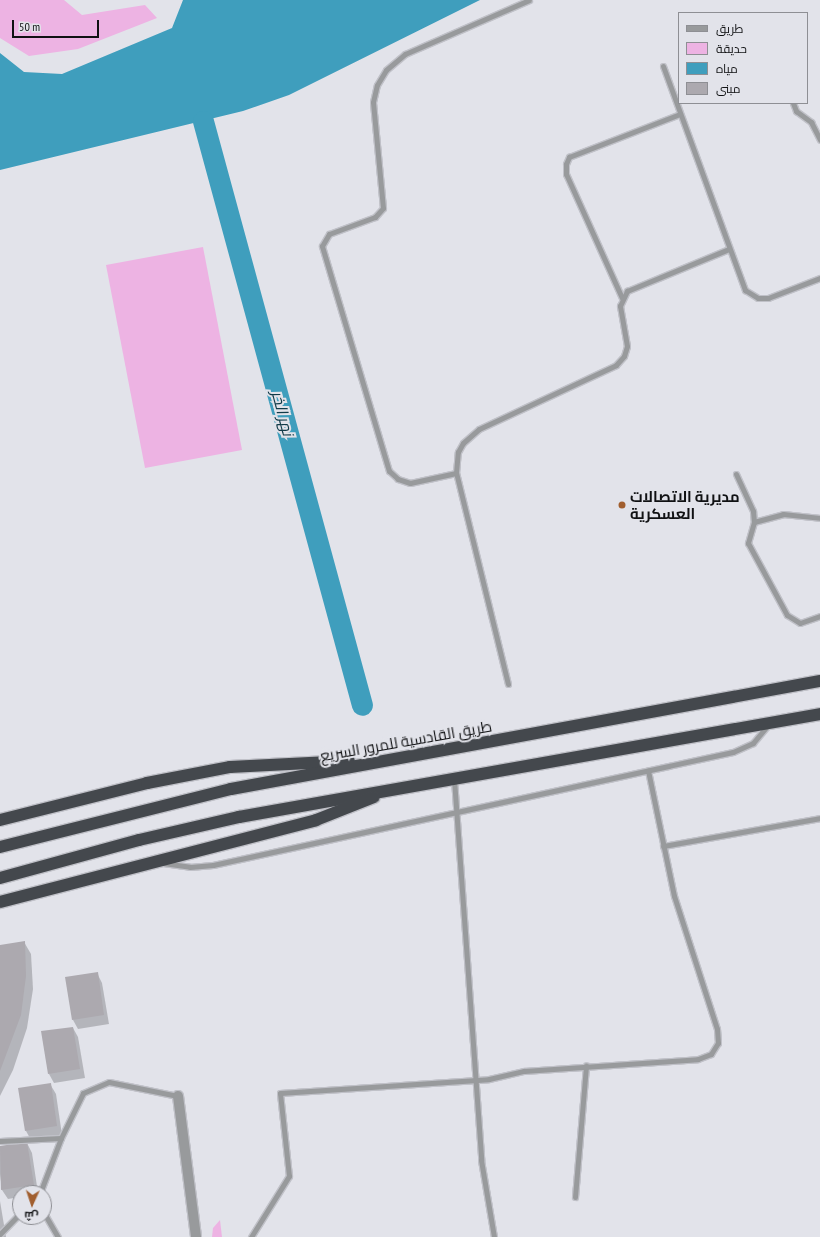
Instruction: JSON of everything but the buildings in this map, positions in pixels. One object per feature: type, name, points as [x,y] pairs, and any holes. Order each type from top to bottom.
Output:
[{"type":"highway","name":"طريق القادسية للمرور السريع","points":[[0,847],[231,789],[820,681]]},
{"type":"highway","points":[[0,878],[139,840],[239,817],[403,786],[820,714]]},
{"type":"highway","points":[[0,820],[147,783],[230,767],[396,759]]},
{"type":"highway","points":[[0,902],[316,820],[403,786]]},
{"type":"street","points":[[178,1096],[196,1237]]},
{"type":"lane","points":[[456,473],[410,483],[398,479],[389,471],[322,246],[329,234],[376,217],[383,208],[373,102],[377,85],[386,70],[405,54],[529,0]]},
{"type":"lane","points":[[662,66],[742,286],[749,294],[758,298],[768,298],[820,278]]},
{"type":"lane","points":[[793,104],[796,111],[811,122],[820,140]]},
{"type":"lane","points":[[622,298],[566,174],[566,164],[569,157],[680,114]]},
{"type":"lane","points":[[508,684],[456,473],[458,452],[470,435],[620,361],[627,346],[620,306],[622,298],[631,289],[729,249]]},
{"type":"lane","points":[[736,474],[753,511],[754,522],[748,543],[787,615],[800,623],[820,616]]},
{"type":"lane","points":[[754,522],[783,514],[820,518]]},
{"type":"lane","points":[[157,861],[179,866],[213,865],[740,750],[756,740],[769,723]]},
{"type":"lane","points":[[251,1237],[289,1176],[280,1092],[475,1080],[524,1071],[586,1065],[698,1059],[711,1054],[718,1043],[718,1029],[674,896],[648,770]]},
{"type":"lane","points":[[454,778],[480,1160],[494,1237]]},
{"type":"lane","points":[[663,846],[820,818]]},
{"type":"lane","points":[[575,1197],[586,1065]]},
{"type":"lane","points":[[43,1185],[61,1138],[83,1093],[109,1082],[178,1096]]},
{"type":"lane","points":[[0,1141],[61,1138]]},
{"type":"lane","points":[[0,1234],[12,1221]]},
{"type":"lane","points":[[51,1225],[58,1237]]},
{"type":"green space","points":[[0,0],[64,0],[82,15],[145,5],[157,18],[78,49],[29,56],[0,38]]},
{"type":"green space","points":[[203,247],[242,450],[145,468],[106,265]]},
{"type":"green space","points":[[220,1220],[222,1237],[212,1237],[213,1228]]},
{"type":"water","points":[[183,0],[480,0],[289,95],[243,111],[0,170],[0,53],[24,72],[62,74],[172,28]]},
{"type":"waterway","name":"نهر الخر","points":[[203,121],[362,705]]},
{"type":"place","name":"مديرية الاتصالات العسكرية","points":[[622,505]]}]
